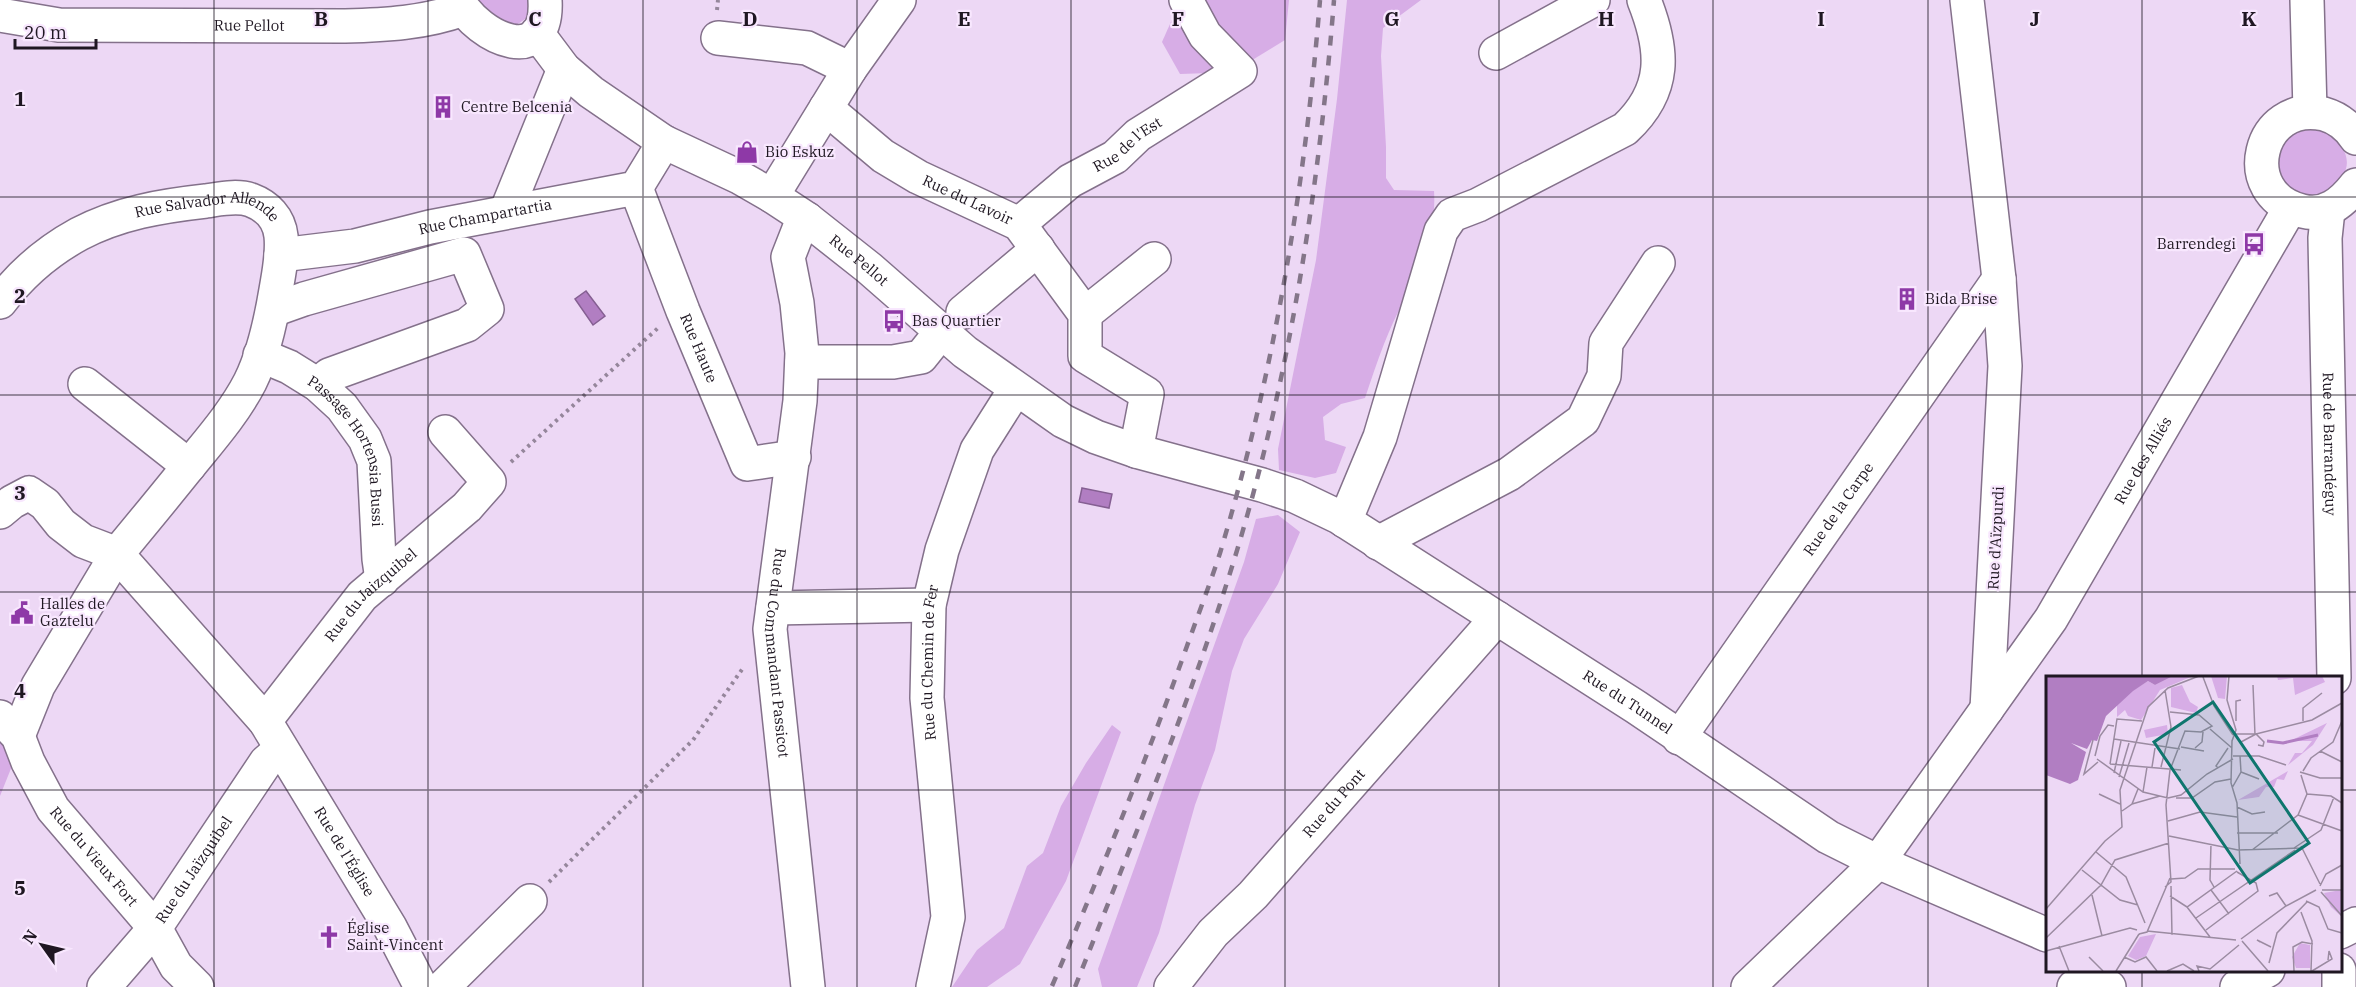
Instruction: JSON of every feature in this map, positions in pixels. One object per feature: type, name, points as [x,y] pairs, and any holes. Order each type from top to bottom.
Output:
[{"type":"street","points":[[460,4],[473,21],[491,34],[517,43],[529,40],[543,24],[546,12],[545,0]]},
{"type":"street","points":[[772,196],[850,69],[899,0]]},
{"type":"street","name":"Rue de l'Est","points":[[802,363],[893,362],[921,357],[1029,236],[1070,181],[1115,156],[1138,135],[1240,71],[1205,35],[1186,0]]},
{"type":"street","points":[[1496,53],[1593,0]]},
{"type":"street","points":[[1345,521],[1380,437],[1441,231],[1452,215],[1478,205],[1625,129],[1641,115],[1652,90],[1660,62],[1655,28],[1644,0]]},
{"type":"street","name":"Rue d'Aïzpurdi","points":[[1967,0],[1999,279],[2005,366],[1987,709]]},
{"type":"street","points":[[2307,0],[2310,111]]},
{"type":"street","name":"Rue Pellot","points":[[0,15],[59,25],[180,19],[438,18],[460,4]]},
{"type":"street","name":"Rue Pellot","points":[[537,33],[564,69],[591,93],[664,142],[739,177],[772,196],[807,219],[869,267],[952,322],[1016,390],[1063,421],[1096,437],[1190,467]]},
{"type":"street","points":[[718,38],[807,48],[850,69]]},
{"type":"street","points":[[506,212],[564,69]]},
{"type":"street","name":"Rue du Lavoir","points":[[826,108],[883,156],[1029,236],[1085,314]]},
{"type":"street","points":[[2354,130],[2334,117],[2310,111],[2293,115],[2273,129],[2264,144],[2261,167],[2265,184],[2276,198],[2290,208],[2307,212],[2328,210],[2343,201],[2356,186]]},
{"type":"street","points":[[636,188],[664,142]]},
{"type":"street","name":"Rue Champartartia","points":[[281,255],[355,246],[430,227],[636,188]]},
{"type":"street","name":"Rue Haute","points":[[636,188],[683,311],[747,464],[794,457]]},
{"type":"street","name":"Rue Salvador Allende","points":[[0,302],[38,261],[78,235],[110,220],[154,207],[232,198],[249,199],[267,208],[274,215],[281,234],[281,255],[273,310],[250,382],[219,429],[117,554],[38,686],[9,727]]},
{"type":"street","name":"Rue des Alliés","points":[[1987,709],[2051,620],[2290,208]]},
{"type":"street","name":"Rue de Barrandéguy","points":[[2328,210],[2325,238],[2334,676]]},
{"type":"street","name":"Rue du Commandant Passicot","points":[[807,219],[788,257],[797,303],[802,363],[794,457],[770,629],[808,987]]},
{"type":"street","points":[[273,310],[304,299],[464,254],[487,309],[467,325],[329,375],[318,385]]},
{"type":"street","points":[[1136,451],[1147,394],[1084,356],[1085,314],[1154,259]]},
{"type":"street","points":[[1378,543],[1509,474],[1583,420],[1604,376],[1606,343],[1658,263]]},
{"type":"street","name":"Rue de la Carpe","points":[[1679,738],[1999,279]]},
{"type":"street","name":"Passage Hortensia Bussi","points":[[260,355],[289,367],[318,385],[342,406],[365,439],[374,461],[382,580]]},
{"type":"street","points":[[85,384],[189,466]]},
{"type":"street","name":"Rue du Chemin de Fer","points":[[933,987],[948,917],[927,698],[929,605],[942,550],[977,450],[1016,390]]},
{"type":"street","points":[[445,432],[489,482]]},
{"type":"street","name":"Rue du Tunnel","points":[[1190,467],[1262,485],[1295,496],[1345,521],[1636,707],[1828,837],[1878,862],[2046,935]]},
{"type":"street","name":"Rue du Jaizquibel","points":[[265,721],[362,596],[467,507],[489,482]]},
{"type":"street","points":[[0,512],[29,493],[45,504],[61,524],[83,541],[117,554],[265,721]]},
{"type":"street","points":[[773,608],[929,605]]},
{"type":"street","name":"Rue du Pont","points":[[1171,987],[1213,933],[1253,895],[1497,618]]},
{"type":"street","points":[[1748,987],[1878,862],[1987,709]]},
{"type":"street","name":"Rue de l'Église","points":[[265,721],[390,927],[421,987]]},
{"type":"street","name":"Rue du Vieux Fort","points":[[9,727],[53,809],[155,928],[176,966],[197,987]]},
{"type":"street","name":"Rue du Jaïzquibel","points":[[104,987],[155,928],[266,762],[281,749]]},
{"type":"street","points":[[443,987],[530,901]]},
{"type":"street","points":[[2341,932],[2356,924]]},
{"type":"street","points":[[2237,987],[2264,972]]},
{"type":"path","points":[[489,482],[671,316],[683,311]]},
{"type":"path","points":[[530,901],[693,740],[745,666]]},
{"type":"shaded area","points":[[470,0],[529,0],[528,17],[507,29]]},
{"type":"shaded area","points":[[1190,0],[1289,0],[1285,40],[1249,62],[1210,73],[1180,74],[1162,42],[1174,15]]},
{"type":"shaded area","points":[[1347,0],[1421,0],[1383,28],[1381,56],[1386,178],[1394,190],[1434,191],[1434,211],[1431,231],[1418,270],[1384,344],[1365,398],[1341,404],[1323,417],[1325,440],[1346,447],[1336,473],[1315,478],[1279,470],[1278,449],[1316,260]]},
{"type":"shaded area","points":[[2296,126],[2330,130],[2345,154],[2347,162],[2343,176],[2317,197],[2303,196],[2284,188],[2273,153]]},
{"type":"shaded area","points":[[586,291],[605,316],[593,325],[575,299]]},
{"type":"shaded area","points":[[1082,488],[1112,494],[1109,508],[1079,502]]},
{"type":"shaded area","points":[[1278,515],[1300,532],[1278,584],[1244,639],[1232,671],[1215,750],[1195,805],[1159,933],[1137,987],[1102,987],[1098,969],[1244,562],[1256,519]]},
{"type":"shaded area","points":[[1112,725],[1121,732],[1066,881],[1020,964],[987,987],[952,987],[977,950],[1004,928],[1027,866],[1043,853],[1061,806]]},
{"type":"shaded area","points":[[0,741],[6,742],[14,761],[0,796]]},
{"type":"railway","points":[[1052,986],[1088,902],[1171,689],[1216,565],[1239,485],[1285,279],[1306,140],[1320,0]]},
{"type":"railway","points":[[1075,987],[1199,666],[1218,612],[1254,489],[1272,420],[1300,282],[1320,141],[1334,0]]},
{"type":"place","name":"Centre Belcenia","points":[[443,107]]},
{"type":"place","name":"Bio Eskuz","points":[[747,152]]},
{"type":"place","name":"Barrendegi","points":[[2254,244]]},
{"type":"place","name":"Bida Brise","points":[[1907,299]]},
{"type":"place","name":"Bas Quartier","points":[[894,321]]},
{"type":"place","name":"Halles de Gaztelu","points":[[22,613]]},
{"type":"place","name":"Église Saint-Vincent","points":[[329,937]]}]
